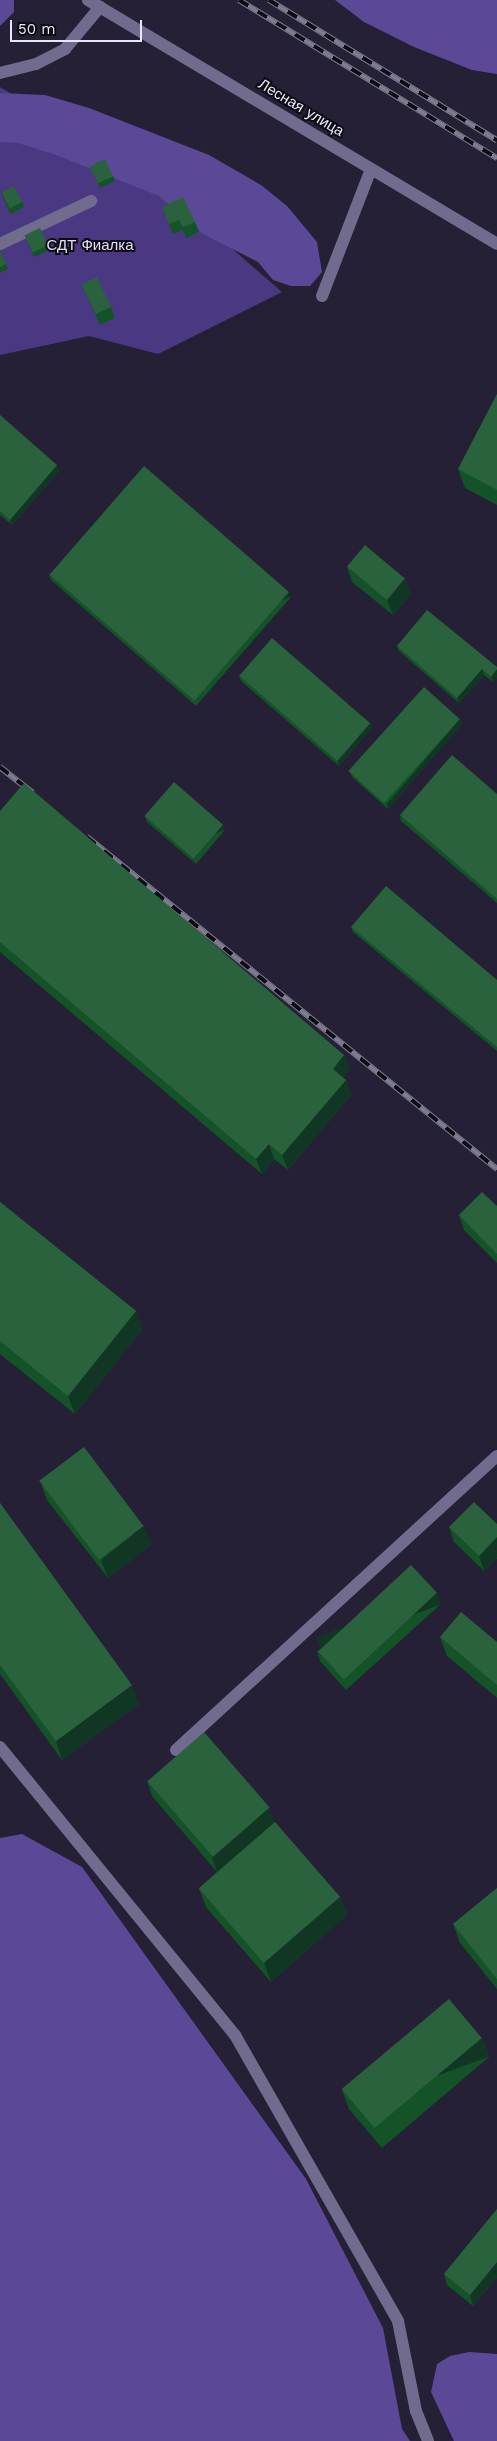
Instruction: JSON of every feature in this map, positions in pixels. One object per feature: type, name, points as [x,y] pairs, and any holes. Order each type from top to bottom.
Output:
[{"type":"street","name":"Лесная улица","points":[[88,0],[497,244]]},
{"type":"street","points":[[0,73],[36,64],[65,49],[100,7]]},
{"type":"street","points":[[322,296],[371,169]]},
{"type":"street","points":[[0,244],[91,201]]},
{"type":"street","points":[[176,1750],[497,1456]]},
{"type":"street","points":[[0,1747],[234,2035],[398,2321],[416,2411],[428,2441]]},
{"type":"green space","name":"СДТ Фиалка","points":[[0,87],[152,179],[282,292],[158,354],[89,336],[0,355]]},
{"type":"shaded area","points":[[0,0],[14,0],[14,12],[0,26]]},
{"type":"shaded area","points":[[335,0],[497,0],[497,74],[472,70],[414,47],[364,22]]},
{"type":"shaded area","points":[[0,93],[45,95],[89,108],[209,155],[261,185],[287,206],[317,242],[322,272],[310,286],[291,286],[273,280],[258,262],[203,234],[159,196],[56,155],[18,143],[0,142]]},
{"type":"shaded area","points":[[22,1834],[82,1867],[306,2179],[383,2328],[402,2429],[410,2441],[0,2441],[0,1838]]},
{"type":"shaded area","points":[[469,2352],[497,2354],[497,2441],[454,2441],[431,2392],[437,2364],[450,2356]]},
{"type":"building","points":[[105,159],[113,176],[98,183],[90,166]]},
{"type":"building","points":[[14,186],[22,202],[10,208],[2,192]]},
{"type":"building","points":[[183,197],[195,222],[183,227],[179,220],[169,224],[162,207]]},
{"type":"building","points":[[40,228],[48,245],[33,252],[25,235]]},
{"type":"building","points":[[0,251],[6,264],[0,267]]},
{"type":"building","points":[[97,277],[111,307],[96,314],[82,284]]},
{"type":"building","points":[[497,394],[497,490],[458,469]]},
{"type":"building","points":[[0,415],[57,465],[10,520],[0,511]]},
{"type":"building","points":[[144,466],[289,592],[194,701],[50,575]]},
{"type":"building","points":[[365,545],[405,578],[387,600],[347,566]]},
{"type":"building","points":[[427,610],[497,667],[491,677],[482,669],[457,698],[397,646]]},
{"type":"building","points":[[272,638],[370,723],[337,761],[239,676]]},
{"type":"building","points":[[424,687],[460,719],[384,803],[348,771]]},
{"type":"building","points":[[452,755],[497,794],[497,899],[400,815]]},
{"type":"building","points":[[174,782],[223,825],[194,859],[144,816]]},
{"type":"building","points":[[24,783],[344,1055],[333,1069],[346,1080],[282,1155],[269,1144],[256,1159],[0,942],[0,811]]},
{"type":"building","points":[[386,886],[497,980],[497,1047],[351,927]]},
{"type":"building","points":[[482,1192],[497,1206],[497,1254],[459,1215]]},
{"type":"building","points":[[0,1202],[136,1311],[68,1396],[0,1341]]},
{"type":"building","points":[[84,1447],[144,1526],[99,1560],[39,1481]]},
{"type":"building","points":[[474,1502],[497,1524],[497,1537],[479,1556],[449,1527]]},
{"type":"building","points":[[0,1503],[132,1685],[56,1741],[0,1665]]},
{"type":"building","points":[[411,1565],[437,1593],[344,1679],[318,1652]]},
{"type":"building","points":[[461,1612],[497,1642],[497,1685],[440,1637]]},
{"type":"building","points":[[204,1732],[270,1807],[213,1857],[147,1781]]},
{"type":"building","points":[[275,1822],[340,1897],[264,1963],[199,1888]]},
{"type":"building","points":[[497,1888],[497,1979],[453,1924]]},
{"type":"building","points":[[449,1999],[482,2038],[375,2128],[342,2089]]},
{"type":"building","points":[[497,2209],[497,2262],[470,2295],[444,2274]]},
{"type":"railway","points":[[239,0],[497,158]]},
{"type":"railway","points":[[269,0],[497,140]]},
{"type":"railway","points":[[0,767],[33,793]]},
{"type":"railway","points":[[87,837],[497,1169]]}]
